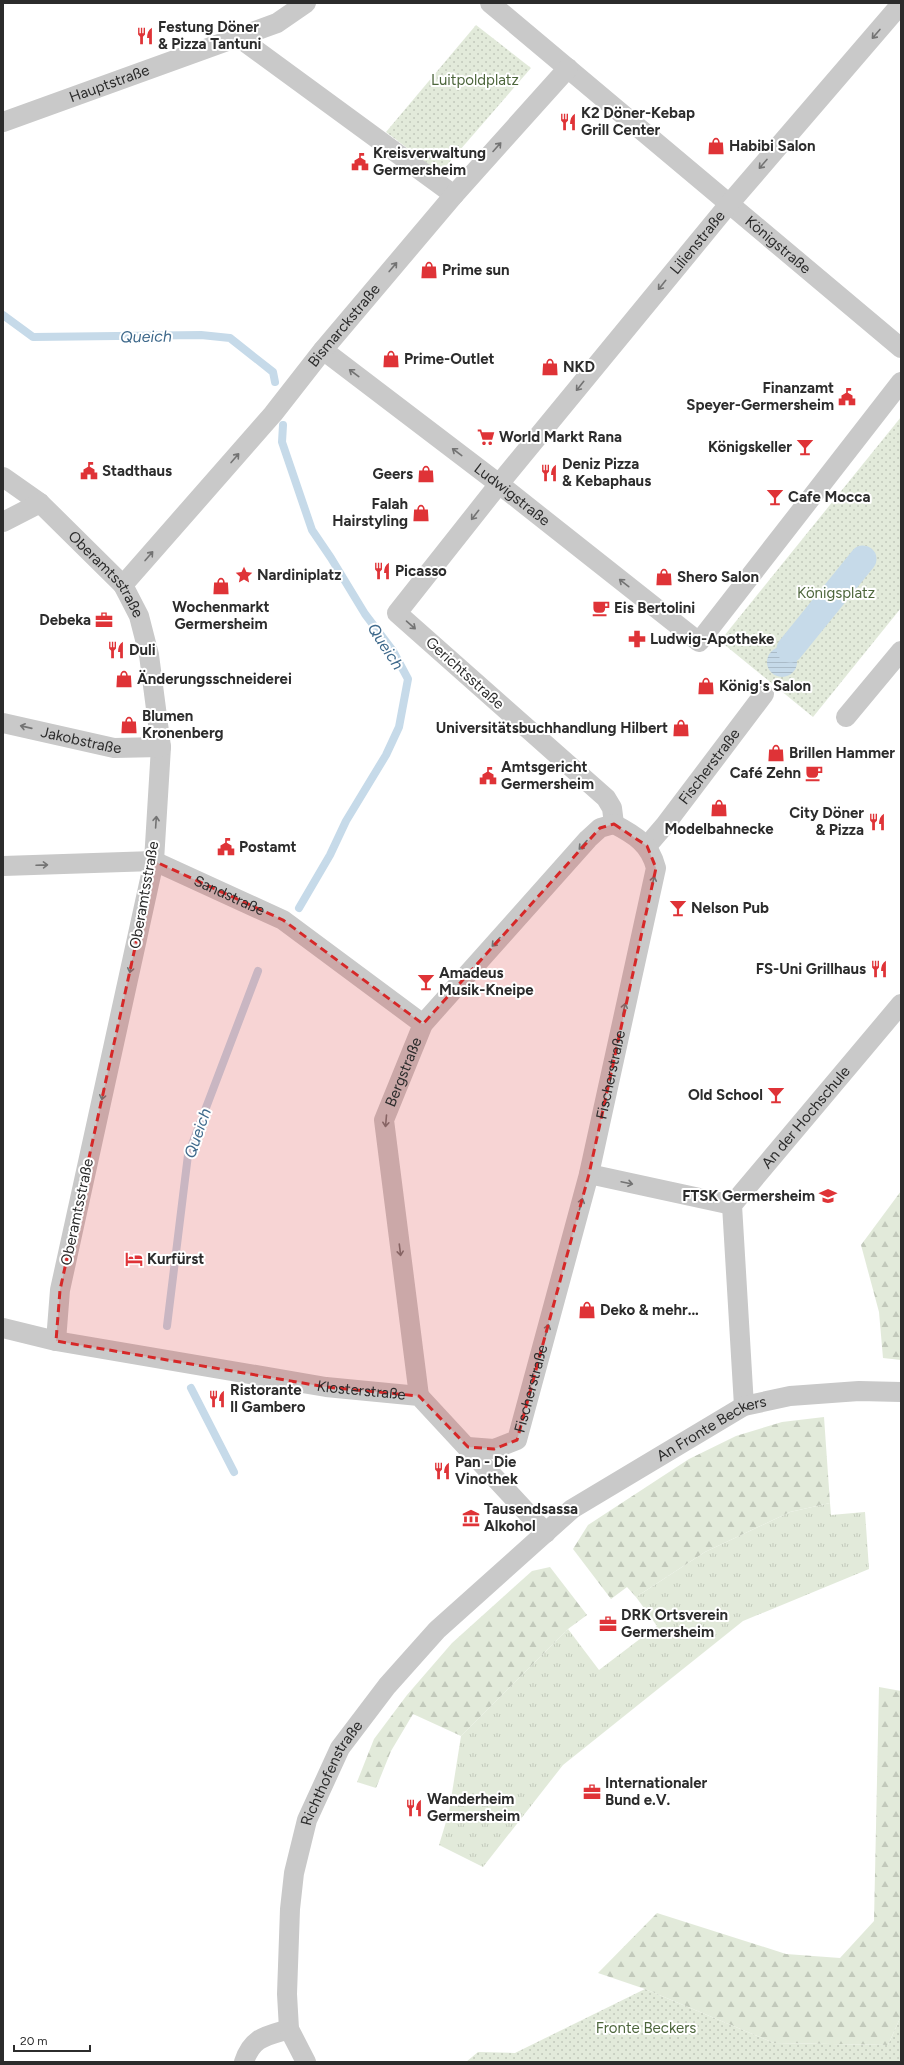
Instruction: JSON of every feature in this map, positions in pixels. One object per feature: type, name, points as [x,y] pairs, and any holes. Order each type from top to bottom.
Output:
[{"type":"street","points":[[238,37],[277,23],[306,3]]},
{"type":"street","name":"Königstraße","points":[[490,3],[901,348]]},
{"type":"street","name":"Lilienstraße","points":[[499,484],[729,204],[901,4]]},
{"type":"street","points":[[238,37],[454,195]]},
{"type":"street","name":"Hauptstraße","points":[[3,122],[238,37]]},
{"type":"street","name":"Bismarckstraße","points":[[123,585],[273,414],[323,350],[454,195],[568,68]]},
{"type":"street","name":"Ludwigstraße","points":[[323,350],[499,484],[699,642],[901,382]]},
{"type":"street","name":"Oberamtsstraße","points":[[3,477],[40,503],[123,585],[139,616],[149,655],[161,747],[154,861],[60,1290],[56,1341]]},
{"type":"street","name":"Gerichtsstraße","points":[[499,484],[397,613],[606,798],[612,808],[614,824]]},
{"type":"street","points":[[3,522],[40,503]]},
{"type":"street","points":[[846,717],[901,651]]},
{"type":"street","name":"Fischerstraße","points":[[468,1447],[494,1449],[517,1440],[589,1174],[656,868],[653,856],[647,846],[665,825],[764,694]]},
{"type":"street","name":"Jakobstraße","points":[[3,723],[114,748],[161,747]]},
{"type":"street","points":[[614,824],[647,846]]},
{"type":"street","name":"Bergstraße","points":[[419,1396],[384,1120],[423,1024],[588,839],[600,828],[614,824]]},
{"type":"street","name":"Sandstraße","points":[[3,866],[154,861],[283,920],[423,1024]]},
{"type":"street","name":"An der Hochschule","points":[[732,1205],[901,1004]]},
{"type":"street","points":[[589,1174],[732,1205],[744,1406]]},
{"type":"street","name":"Klosterstraße","points":[[3,1328],[56,1341],[326,1387],[419,1396],[468,1447],[546,1533]]},
{"type":"street","name":"An Fronte Beckers","points":[[546,1533],[572,1509],[744,1406],[790,1396],[859,1391],[901,1392]]},
{"type":"street","name":"Richthofenstraße","points":[[289,2029],[287,1945],[294,1873],[307,1820],[340,1748],[387,1686],[437,1630],[546,1533]]},
{"type":"street","points":[[244,2062],[252,2044],[269,2035],[289,2029],[306,2062]]},
{"type":"highlighted area","points":[[614,824],[647,846],[656,868],[589,1174],[517,1440],[494,1449],[468,1447],[419,1396],[326,1387],[56,1341],[60,1290],[154,861],[283,920],[423,1024],[600,828]]},
{"type":"green space","name":"Luitpoldplatz","points":[[476,25],[531,68],[440,173],[386,132]]},
{"type":"green space","name":"Königsplatz","points":[[901,417],[901,608],[813,717],[720,641]]},
{"type":"green space","points":[[901,1191],[901,1360],[883,1358],[879,1312],[861,1245]]},
{"type":"green space","points":[[824,1417],[830,1503],[790,1512],[705,1552],[636,1597],[627,1587],[611,1599],[573,1549],[588,1525],[689,1459],[736,1436],[782,1422]]},
{"type":"green space","points":[[830,1503],[831,1515],[865,1512],[869,1569],[743,1621],[563,1765],[483,1867],[439,1845],[449,1812],[461,1736],[568,1629],[599,1670],[657,1626],[636,1597],[705,1552],[790,1512]]},
{"type":"green space","points":[[550,1567],[587,1615],[568,1629],[461,1736],[413,1714],[391,1751],[376,1788],[357,1782],[374,1739],[407,1695],[452,1643],[532,1571]]},
{"type":"green space","points":[[879,1687],[901,1691],[901,2016],[888,2045],[774,2043],[645,1989],[598,1973],[657,1913],[786,1954],[840,1958],[874,1921]]},
{"type":"green space","name":"Fronte Beckers","points":[[645,1989],[774,2043],[888,2045],[901,2016],[901,2062],[466,2062],[478,2052],[515,2053]]},
{"type":"water","points":[[782,647],[788,648],[796,656],[796,668],[788,676],[782,677],[776,676],[768,668],[767,662],[768,656],[776,648]]},
{"type":"waterway","name":"Queich","points":[[3,315],[33,337],[201,335],[230,338],[273,372],[275,382]]},
{"type":"waterway","name":"Queich","points":[[283,425],[282,442],[312,530],[365,614],[393,651],[408,679],[399,727],[386,755],[346,821],[330,855],[299,908]]},
{"type":"waterway","points":[[790,649],[863,559]]},
{"type":"waterway","name":"Queich","points":[[167,1326],[188,1155],[258,971]]},
{"type":"waterway","name":"Queich","points":[[191,1388],[234,1472]]},
{"type":"place","name":"Festung Döner & Pizza Tantuni","points":[[145,36]]},
{"type":"place","name":"K2 Döner-Kebap Grill Center","points":[[568,122]]},
{"type":"place","name":"Habibi Salon","points":[[716,146]]},
{"type":"place","name":"Kreisverwaltung Germersheim","points":[[360,162]]},
{"type":"place","name":"Prime sun","points":[[429,270]]},
{"type":"place","name":"Prime-Outlet","points":[[391,359]]},
{"type":"place","name":"NKD","points":[[550,367]]},
{"type":"place","name":"Finanzamt Speyer-Germersheim","points":[[847,397]]},
{"type":"place","name":"World Markt Rana","points":[[486,437]]},
{"type":"place","name":"Königskeller","points":[[805,447]]},
{"type":"place","name":"Stadthaus","points":[[89,471]]},
{"type":"place","name":"Deniz Pizza & Kebaphaus","points":[[549,473]]},
{"type":"place","name":"Geers","points":[[426,474]]},
{"type":"place","name":"Cafe Mocca","points":[[775,497]]},
{"type":"place","name":"Falah Hairstyling","points":[[421,513]]},
{"type":"place","name":"Picasso","points":[[382,571]]},
{"type":"place","name":"Nardiniplatz","points":[[244,575]]},
{"type":"place","name":"Shero Salon","points":[[664,577]]},
{"type":"place","name":"Wochenmarkt Germersheim","points":[[221,586]]},
{"type":"place","name":"Eis Bertolini","points":[[601,608]]},
{"type":"place","name":"Debeka","points":[[104,620]]},
{"type":"place","name":"Ludwig-Apotheke","points":[[637,639]]},
{"type":"place","name":"Duli","points":[[116,650]]},
{"type":"place","name":"Änderungsschneiderei","points":[[124,679]]},
{"type":"place","name":"König's Salon","points":[[706,686]]},
{"type":"place","name":"Blumen Kronenberg","points":[[129,725]]},
{"type":"place","name":"Universitätsbuchhandlung Hilbert","points":[[681,728]]},
{"type":"place","name":"Brillen Hammer","points":[[776,753]]},
{"type":"place","name":"Café Zehn","points":[[814,773]]},
{"type":"place","name":"Amtsgericht Germersheim","points":[[488,776]]},
{"type":"place","name":"Modelbahnecke","points":[[719,808]]},
{"type":"place","name":"City Döner & Pizza","points":[[877,822]]},
{"type":"place","name":"Postamt","points":[[226,847]]},
{"type":"place","name":"Nelson Pub","points":[[678,908]]},
{"type":"place","name":"FS-Uni Grillhaus","points":[[879,969]]},
{"type":"place","name":"Amadeus Musik-Kneipe","points":[[426,982]]},
{"type":"place","name":"Old School","points":[[776,1095]]},
{"type":"place","name":"FTSK Germersheim","points":[[828,1196]]},
{"type":"place","name":"Kurfürst","points":[[134,1259]]},
{"type":"place","name":"Deko & mehr...","points":[[587,1310]]},
{"type":"place","name":"Ristorante Il Gambero","points":[[217,1399]]},
{"type":"place","name":"Pan - Die Vinothek","points":[[442,1471]]},
{"type":"place","name":"Tausendsassa Alkohol","points":[[471,1518]]},
{"type":"place","name":"DRK Ortsverein Germersheim","points":[[608,1624]]},
{"type":"place","name":"Internationaler Bund e.V.","points":[[592,1792]]},
{"type":"place","name":"Wanderheim Germersheim","points":[[414,1808]]}]
